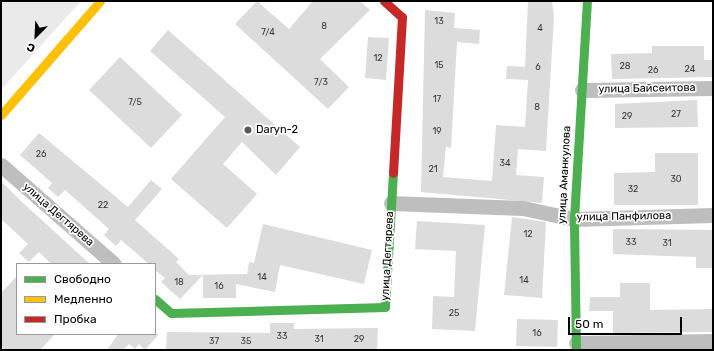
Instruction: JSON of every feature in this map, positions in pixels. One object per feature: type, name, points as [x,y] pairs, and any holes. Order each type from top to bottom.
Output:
[{"type":"street","points":[[1,115],[100,1]]},
{"type":"street","name":"улица Дегтярева","points":[[156,300],[171,313],[385,307],[402,17],[384,1]]},
{"type":"street","name":"улица Аманкулова","points":[[576,347],[574,219],[587,1]]},
{"type":"street","name":"улица Байсеитова","points":[[582,90],[713,88]]},
{"type":"street","name":"улица Дегтярева","points":[[1,165],[113,263]]},
{"type":"street","name":"улица Панфилова","points":[[391,204],[523,208],[574,219],[713,215]]},
{"type":"street","points":[[576,347],[713,341]]},
{"type":"shaded area","points":[[1,1],[81,1],[1,90]]},
{"type":"building","points":[[257,1],[289,29],[313,1],[360,1],[370,10],[320,59],[349,87],[328,109],[235,24]]},
{"type":"building","points":[[528,1],[552,1],[554,17],[546,151],[518,149],[516,175],[544,177],[542,203],[421,192],[425,10],[455,13],[454,28],[480,30],[479,44],[457,42],[451,148],[446,147],[443,177],[492,181],[496,125],[525,127],[528,80],[506,79],[507,66],[525,67]]},
{"type":"building","name":"Daryn-2","points":[[168,30],[300,147],[276,175],[242,142],[223,164],[257,194],[227,228],[171,179],[225,117],[150,51]]},
{"type":"building","points":[[368,37],[389,38],[386,80],[365,78]]},
{"type":"building","points":[[652,46],[704,46],[704,60],[713,60],[713,77],[612,79],[611,54],[652,53]]},
{"type":"building","points":[[120,57],[182,115],[151,148],[89,90]]},
{"type":"building","points":[[697,100],[698,127],[615,128],[615,104]]},
{"type":"building","points":[[39,133],[128,207],[151,180],[162,189],[135,220],[179,259],[176,262],[189,275],[247,274],[249,262],[254,263],[263,224],[372,250],[364,284],[280,265],[275,292],[236,284],[236,298],[203,298],[203,275],[180,299],[161,282],[165,278],[156,271],[156,263],[148,263],[121,240],[116,246],[104,235],[109,229],[65,190],[58,197],[48,188],[52,183],[20,155]]},
{"type":"building","points":[[655,153],[698,153],[698,205],[614,205],[614,173],[655,172]]},
{"type":"building","points":[[1,181],[89,263],[50,263],[39,252],[29,262],[19,253],[28,244],[1,219]]},
{"type":"building","points":[[512,217],[546,222],[542,298],[504,295]]},
{"type":"building","points":[[417,221],[485,225],[475,331],[432,329],[433,296],[454,297],[456,251],[415,249]]},
{"type":"building","points":[[613,229],[713,230],[713,268],[696,268],[696,257],[613,254]]},
{"type":"building","points":[[16,277],[16,335],[54,335],[40,350],[5,350],[1,347],[1,293]]},
{"type":"building","points":[[620,283],[650,283],[650,310],[713,309],[713,332],[613,333],[613,311],[589,311],[590,297],[620,297]]},
{"type":"building","points":[[517,319],[558,320],[557,347],[516,346]]},
{"type":"building","points":[[270,323],[294,323],[294,329],[378,328],[377,350],[166,350],[167,332],[270,333]]},
{"type":"building","points":[[159,334],[145,350],[139,344],[135,349],[129,344],[123,350],[107,350],[117,335]]},
{"type":"traffic: fast","points":[[576,350],[574,219],[587,1]]},
{"type":"traffic: fast","points":[[156,300],[171,313],[385,307],[393,173]]},
{"type":"traffic: slow","points":[[1,115],[100,1]]},
{"type":"traffic: jam","points":[[384,1],[402,17],[393,173]]},
{"type":"place","name":"Daryn-2","points":[[248,130]]}]
